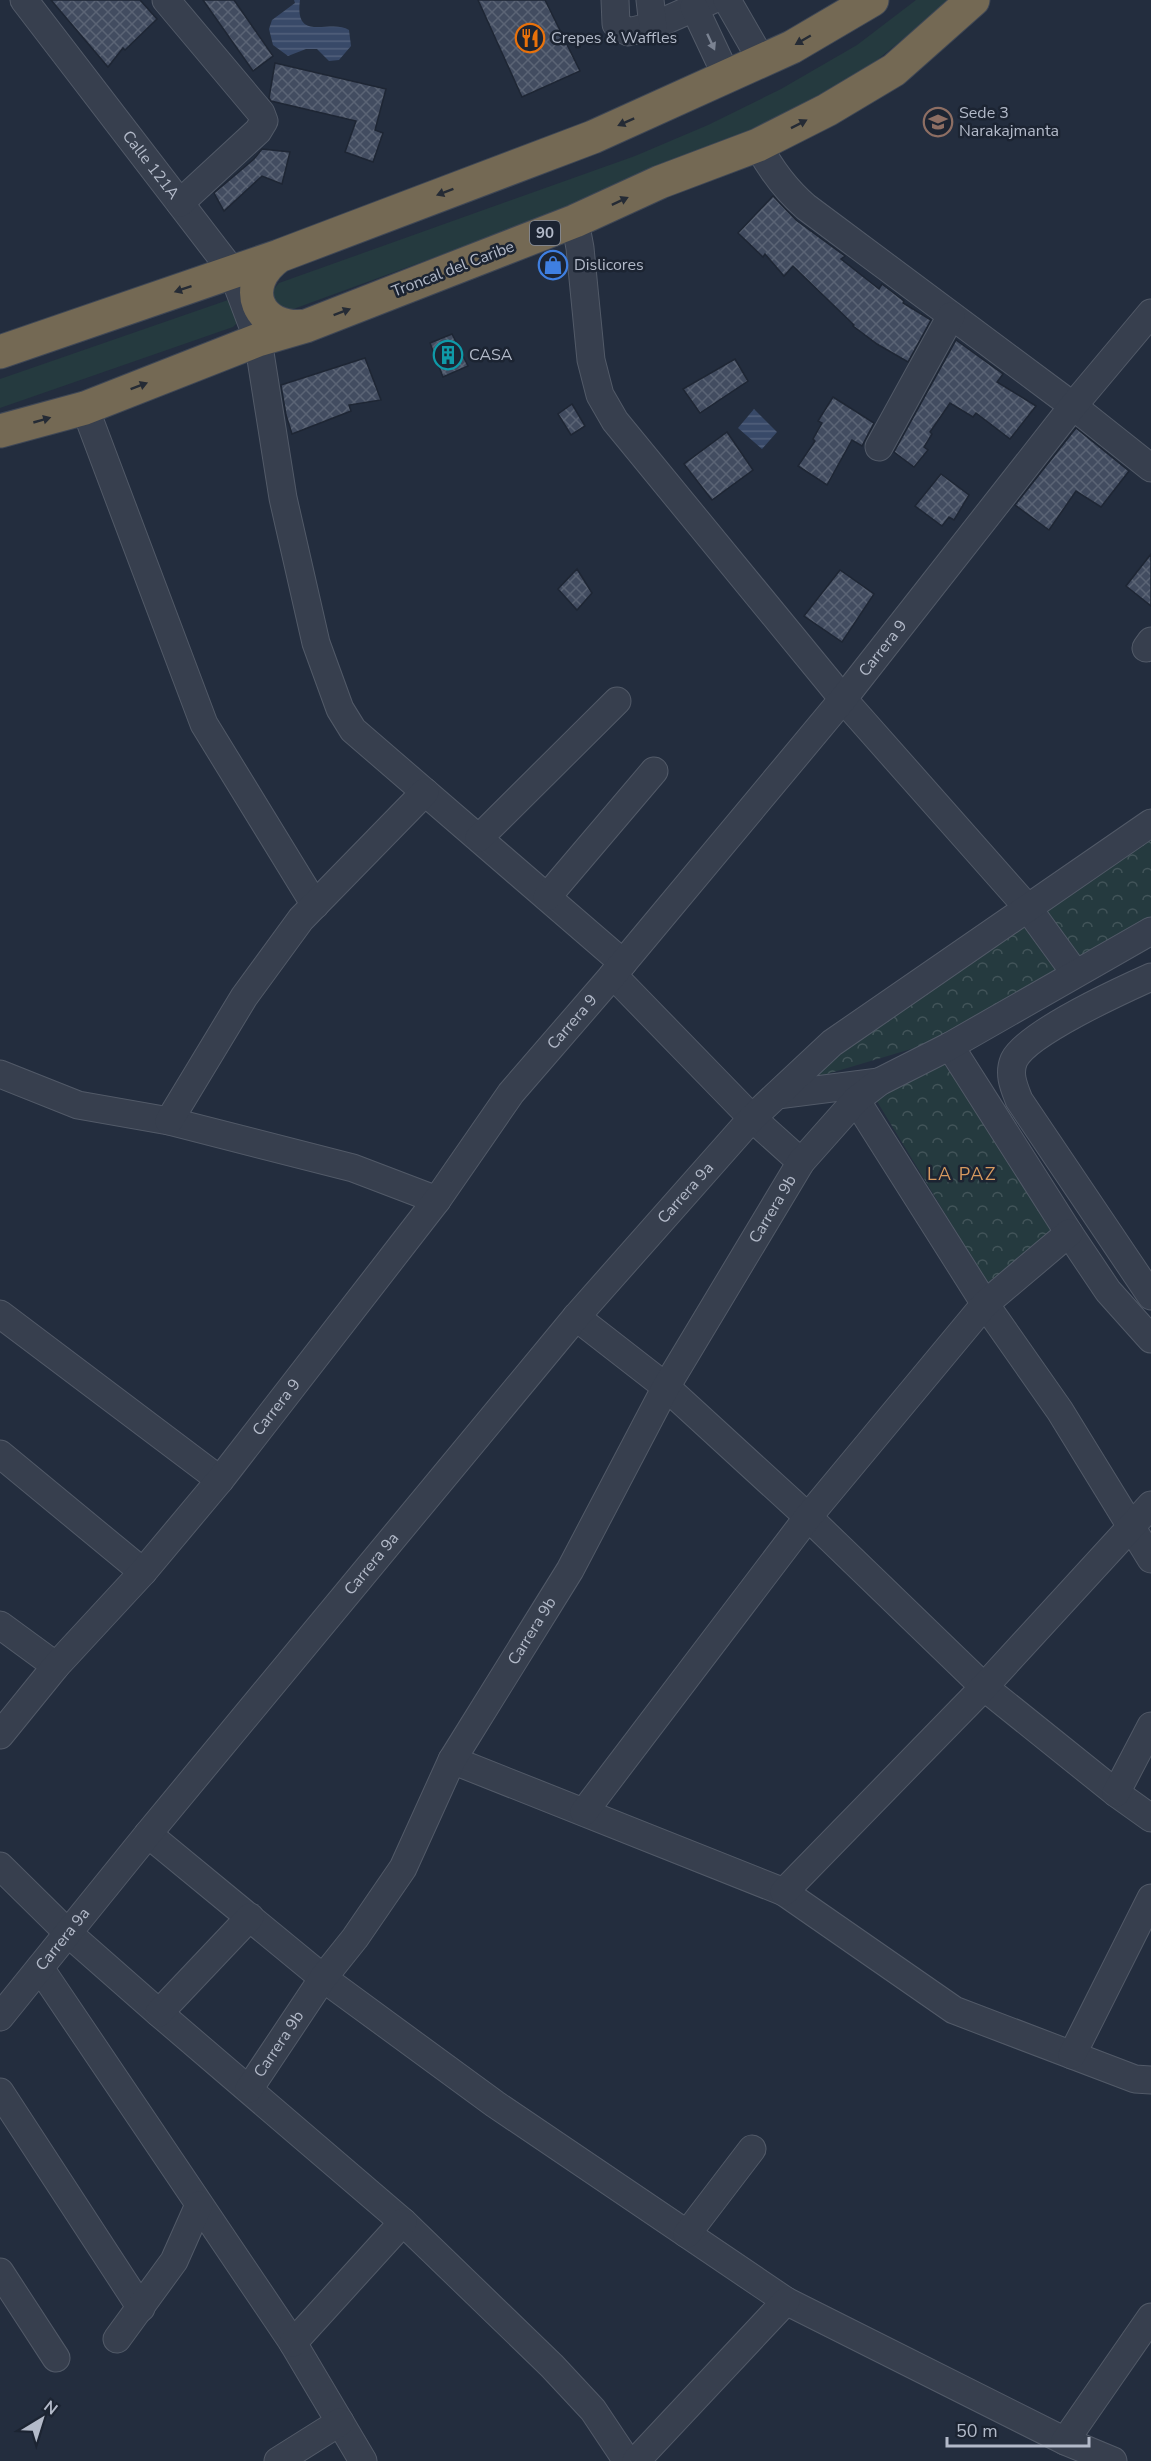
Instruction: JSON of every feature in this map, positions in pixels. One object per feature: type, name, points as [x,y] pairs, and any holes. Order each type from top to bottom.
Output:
[{"type":"highway","points":[[0,352],[279,256],[592,137],[792,47],[839,11],[872,0]]},
{"type":"highway","name":"Troncal del Caribe","points":[[0,432],[85,408],[258,340],[306,326],[575,221],[660,182],[758,145],[827,110],[894,70],[973,0]]},
{"type":"highway","points":[[279,256],[265,266],[257,280],[256,296],[262,311],[274,322],[290,328],[306,326]]},
{"type":"street","name":"Calle 121A","points":[[24,0],[232,271],[258,340],[283,498],[316,643],[336,698],[353,730],[547,897],[618,969],[752,1118],[801,1162]]},
{"type":"street","points":[[166,0],[261,113],[264,121],[258,130],[180,203]]},
{"type":"street","points":[[615,0],[616,24],[628,32],[652,13],[703,4],[727,77]]},
{"type":"street","points":[[727,0],[762,61]]},
{"type":"street","points":[[758,145],[771,170],[797,200],[1073,406],[1151,468]]},
{"type":"street","points":[[575,221],[580,248],[591,360],[600,395],[615,421],[843,699],[1026,907],[1075,974]]},
{"type":"street","name":"Carrera 9","points":[[0,1735],[56,1666],[143,1572],[220,1480],[436,1200],[511,1093],[618,969],[843,699],[1073,406],[1151,313]]},
{"type":"street","points":[[879,447],[951,316]]},
{"type":"street","points":[[85,408],[204,724],[315,905]]},
{"type":"street","points":[[479,838],[617,701]]},
{"type":"street","points":[[547,897],[654,771]]},
{"type":"street","points":[[169,1121],[244,997],[301,920],[425,792]]},
{"type":"street","name":"Carrera 9a","points":[[0,2017],[148,1834],[576,1317],[752,1118],[832,1043],[1026,907],[1151,823]]},
{"type":"street","points":[[777,1095],[879,1082],[950,1046],[1151,931]]},
{"type":"street","points":[[1151,977],[1119,991],[1030,1041],[1015,1059],[1011,1076],[1019,1100],[1151,1296]]},
{"type":"street","points":[[950,1046],[1108,1291],[1151,1340]]},
{"type":"street","points":[[0,1074],[78,1105],[169,1121],[353,1168],[436,1200]]},
{"type":"street","name":"Carrera 9b","points":[[249,2089],[323,1977],[355,1938],[403,1868],[452,1760],[570,1570],[666,1387],[801,1162],[856,1100],[879,1082]]},
{"type":"street","points":[[856,1100],[985,1304],[1060,1411],[1151,1559]]},
{"type":"street","points":[[584,1812],[808,1517],[985,1304],[1069,1233]]},
{"type":"street","points":[[0,1314],[220,1480]]},
{"type":"street","points":[[576,1317],[666,1387],[808,1517],[984,1687],[1116,1793],[1151,1818]]},
{"type":"street","points":[[0,1454],[143,1572]]},
{"type":"street","points":[[784,1893],[984,1687],[1151,1504]]},
{"type":"street","points":[[0,1625],[56,1666]]},
{"type":"street","points":[[1116,1793],[1151,1726]]},
{"type":"street","points":[[452,1760],[784,1893],[954,2010],[1136,2079],[1151,2080]]},
{"type":"street","points":[[148,1834],[323,1977],[495,2104],[786,2301],[1065,2441],[1113,2461]]},
{"type":"street","points":[[0,1866],[68,1933],[403,2222],[577,2392],[593,2410],[627,2461]]},
{"type":"street","points":[[1072,2055],[1151,1898]]},
{"type":"street","points":[[159,2013],[250,1917]]},
{"type":"street","points":[[40,1968],[293,2343],[363,2461]]},
{"type":"street","points":[[0,2092],[141,2308]]},
{"type":"street","points":[[687,2234],[752,2149]]},
{"type":"street","points":[[117,2339],[174,2261],[199,2205]]},
{"type":"street","points":[[293,2343],[403,2222]]},
{"type":"street","points":[[0,2272],[56,2358]]},
{"type":"street","points":[[636,2461],[786,2301]]},
{"type":"street","points":[[1065,2441],[1151,2317]]},
{"type":"street","points":[[278,2461],[340,2422]]},
{"type":"green space","points":[[916,0],[951,0],[866,69],[791,111],[693,160],[643,181],[288,311],[282,311],[271,292],[279,283],[635,156],[708,125],[781,89],[857,45]]},
{"type":"green space","points":[[228,300],[234,302],[240,320],[233,327],[0,408],[0,379]]},
{"type":"green space","points":[[1151,829],[1151,921],[1079,960],[1041,902]]},
{"type":"green space","points":[[1025,915],[1060,971],[948,1038],[807,1080]]},
{"type":"green space","points":[[944,1064],[1060,1228],[989,1286],[875,1098]]},
{"type":"water","points":[[294,0],[300,0],[300,13],[303,22],[308,26],[333,26],[349,30],[351,46],[339,60],[329,61],[317,49],[306,49],[288,56],[273,45],[269,29],[272,20],[295,3]]},
{"type":"water","points":[[754,409],[777,432],[762,449],[738,428]]},
{"type":"building","points":[[51,0],[140,0],[157,19],[125,50],[123,48],[108,67]]},
{"type":"building","points":[[203,0],[234,0],[273,56],[253,71]]},
{"type":"building","points":[[478,0],[545,0],[580,71],[522,97]]},
{"type":"building","points":[[275,63],[386,89],[375,130],[383,133],[373,162],[345,152],[356,121],[271,101],[269,98]]},
{"type":"building","points":[[262,149],[290,152],[282,184],[262,176],[224,211],[214,193],[254,159]]},
{"type":"building","points":[[773,196],[796,220],[845,256],[841,259],[879,289],[882,284],[904,301],[903,303],[931,320],[908,362],[877,344],[853,326],[793,266],[784,276],[765,254],[763,257],[738,233]]},
{"type":"building","name":"CASA","points":[[452,334],[468,366],[443,377],[430,343]]},
{"type":"building","points":[[956,340],[1003,374],[997,382],[1036,406],[1010,439],[976,413],[973,417],[950,403],[930,432],[932,434],[924,447],[928,450],[914,467],[894,452]]},
{"type":"building","points":[[365,358],[381,400],[349,405],[351,411],[292,434],[281,385]]},
{"type":"building","points":[[735,359],[748,381],[700,413],[683,389]]},
{"type":"building","points":[[833,397],[874,423],[862,446],[852,440],[827,485],[798,466],[815,441],[813,439],[822,423],[818,421]]},
{"type":"building","points":[[572,404],[585,426],[571,435],[558,414]]},
{"type":"building","points":[[1076,428],[1129,471],[1101,507],[1076,491],[1049,530],[1015,505]]},
{"type":"building","points":[[727,432],[753,470],[712,500],[684,464]]},
{"type":"building","points":[[941,474],[969,495],[954,520],[949,517],[942,526],[915,506]]},
{"type":"building","points":[[1151,554],[1151,606],[1126,586]]},
{"type":"building","points":[[577,569],[592,593],[577,610],[558,589]]},
{"type":"building","points":[[840,570],[874,594],[842,642],[804,616]]},
{"type":"place","name":"Crepes & Waffles","points":[[530,38]]},
{"type":"place","name":"Sede 3 Narakajmanta","points":[[938,122]]},
{"type":"place","name":"Dislicores","points":[[553,265]]},
{"type":"place","name":"CASA","points":[[448,355]]},
{"type":"district","name":"LA PAZ","points":[[962,1174]]}]
